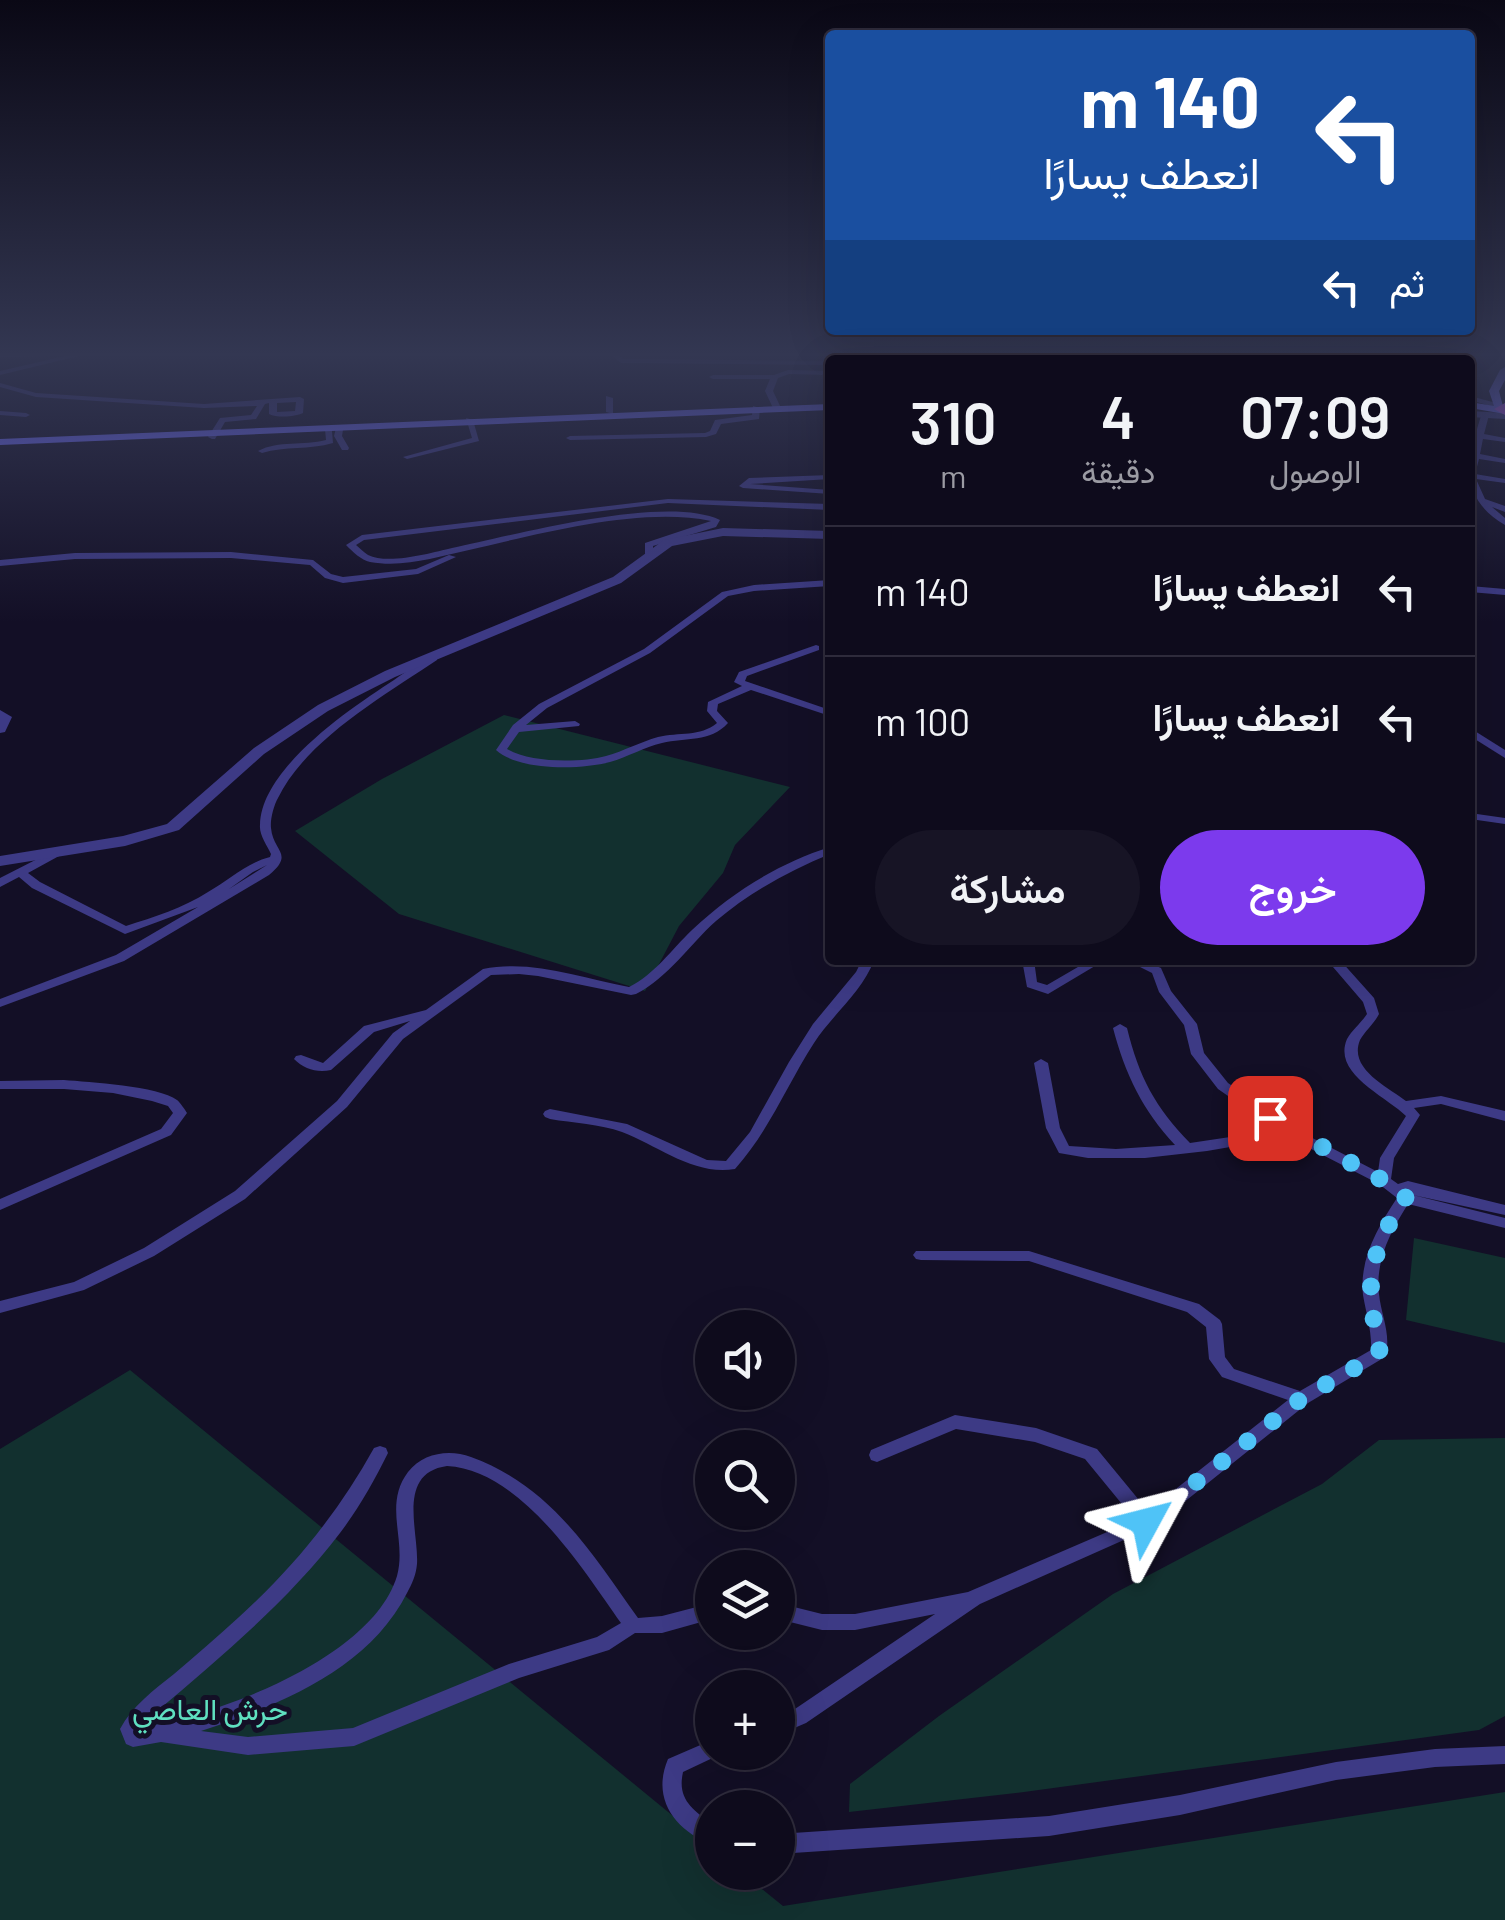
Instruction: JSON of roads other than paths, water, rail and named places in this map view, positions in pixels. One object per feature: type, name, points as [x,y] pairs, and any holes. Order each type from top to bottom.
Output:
[{"type":"street","points":[[262,451],[285,444],[323,443]]},
{"type":"street","points":[[342,443],[345,448]]},
{"type":"street","points":[[407,457],[462,443]]},
{"type":"street","points":[[1475,456],[1505,461]]},
{"type":"street","points":[[825,476],[749,480],[743,486],[825,492]]},
{"type":"street","points":[[1475,477],[1505,481]]},
{"type":"street","points":[[1475,485],[1482,502],[1505,522]]},
{"type":"street","points":[[649,555],[645,550],[648,546],[713,525],[716,520],[668,513],[582,524],[406,561],[360,556],[350,546],[362,538],[668,500],[825,506]]},
{"type":"street","points":[[1482,502],[1505,508]]},
{"type":"street","points":[[0,860],[125,841],[173,827],[259,751],[322,708],[390,674],[617,580],[668,543],[702,534],[825,536]]},
{"type":"street","points":[[0,563],[75,556],[231,555],[312,562],[328,576],[344,580],[418,571],[463,550]]},
{"type":"street","points":[[751,686],[713,702],[712,711],[722,723],[708,734],[662,739],[599,761],[502,754],[501,747],[543,706],[647,651],[726,594],[825,583]]},
{"type":"street","points":[[1475,589],[1505,592]]},
{"type":"street","points":[[816,648],[744,674],[739,682],[825,712]]},
{"type":"street","points":[[0,1004],[120,958],[265,873],[276,859],[273,842],[264,830],[287,776],[331,728],[436,656]]},
{"type":"street","points":[[0,714],[4,723],[0,729]]},
{"type":"street","points":[[517,729],[575,724]]},
{"type":"street","points":[[1475,734],[1505,755]]},
{"type":"street","points":[[1475,817],[1505,821]]},
{"type":"street","points":[[0,1307],[78,1286],[149,1252],[240,1196],[342,1104],[398,1036],[486,972],[499,969],[630,991],[645,985],[700,928],[764,880],[825,852]]},
{"type":"street","points":[[0,883],[54,854]]},
{"type":"street","points":[[20,872],[36,885],[125,930],[170,917],[234,882],[258,862],[276,859]]},
{"type":"street","points":[[550,1114],[622,1127],[705,1165],[730,1166],[740,1156],[815,1030],[839,997],[862,976],[866,965]]},
{"type":"street","points":[[1029,965],[1031,984],[1048,990],[1090,965]]},
{"type":"street","points":[[1143,965],[1157,971],[1165,992],[1190,1024],[1198,1054],[1223,1086],[1290,1132],[1397,1188],[1505,1223]]},
{"type":"street","points":[[795,1719],[974,1598],[1146,1522],[1302,1398],[1379,1354],[1381,1340],[1370,1293],[1371,1271],[1397,1188],[1387,1158],[1413,1116],[1406,1105],[1356,1067],[1354,1040],[1374,1014],[1369,1001],[1337,965]]},
{"type":"street","points":[[301,1059],[316,1067],[326,1067],[369,1030],[426,1013]]},
{"type":"street","points":[[1120,1028],[1141,1095],[1153,1114],[1186,1148]]},
{"type":"street","points":[[1041,1063],[1058,1144],[1064,1150],[1186,1148],[1290,1132]]},
{"type":"street","points":[[0,1085],[75,1086],[150,1096],[174,1103],[180,1113],[166,1132],[0,1205]]},
{"type":"street","points":[[1406,1105],[1441,1100],[1505,1116]]},
{"type":"street","points":[[1397,1188],[1505,1210]]},
{"type":"street","points":[[920,1254],[1029,1256],[1193,1308],[1214,1324],[1218,1359],[1228,1373],[1302,1398]]},
{"type":"street","points":[[877,1454],[956,1422],[1071,1444],[1091,1454],[1146,1522]]},
{"type":"street","points":[[380,1453],[340,1521],[285,1584],[149,1706],[130,1729],[133,1738],[164,1734],[257,1700],[313,1674],[360,1644],[406,1578],[404,1518],[409,1483],[430,1462],[446,1457],[489,1468],[522,1487],[566,1533],[633,1626],[650,1630],[695,1613]]},
{"type":"street","points":[[795,1615],[822,1622],[856,1622],[974,1598]]},
{"type":"street","points":[[164,1734],[248,1746],[354,1737],[516,1670],[602,1644],[633,1626]]},
{"type":"street","points":[[795,1843],[1050,1826],[1180,1805],[1336,1771],[1435,1758],[1505,1755]]},
{"type":"street","points":[[695,1757],[675,1766],[669,1778],[675,1804],[695,1820]]},
{"type":"park label","name":"حرش العاصي","points":[[210,1708]]}]
